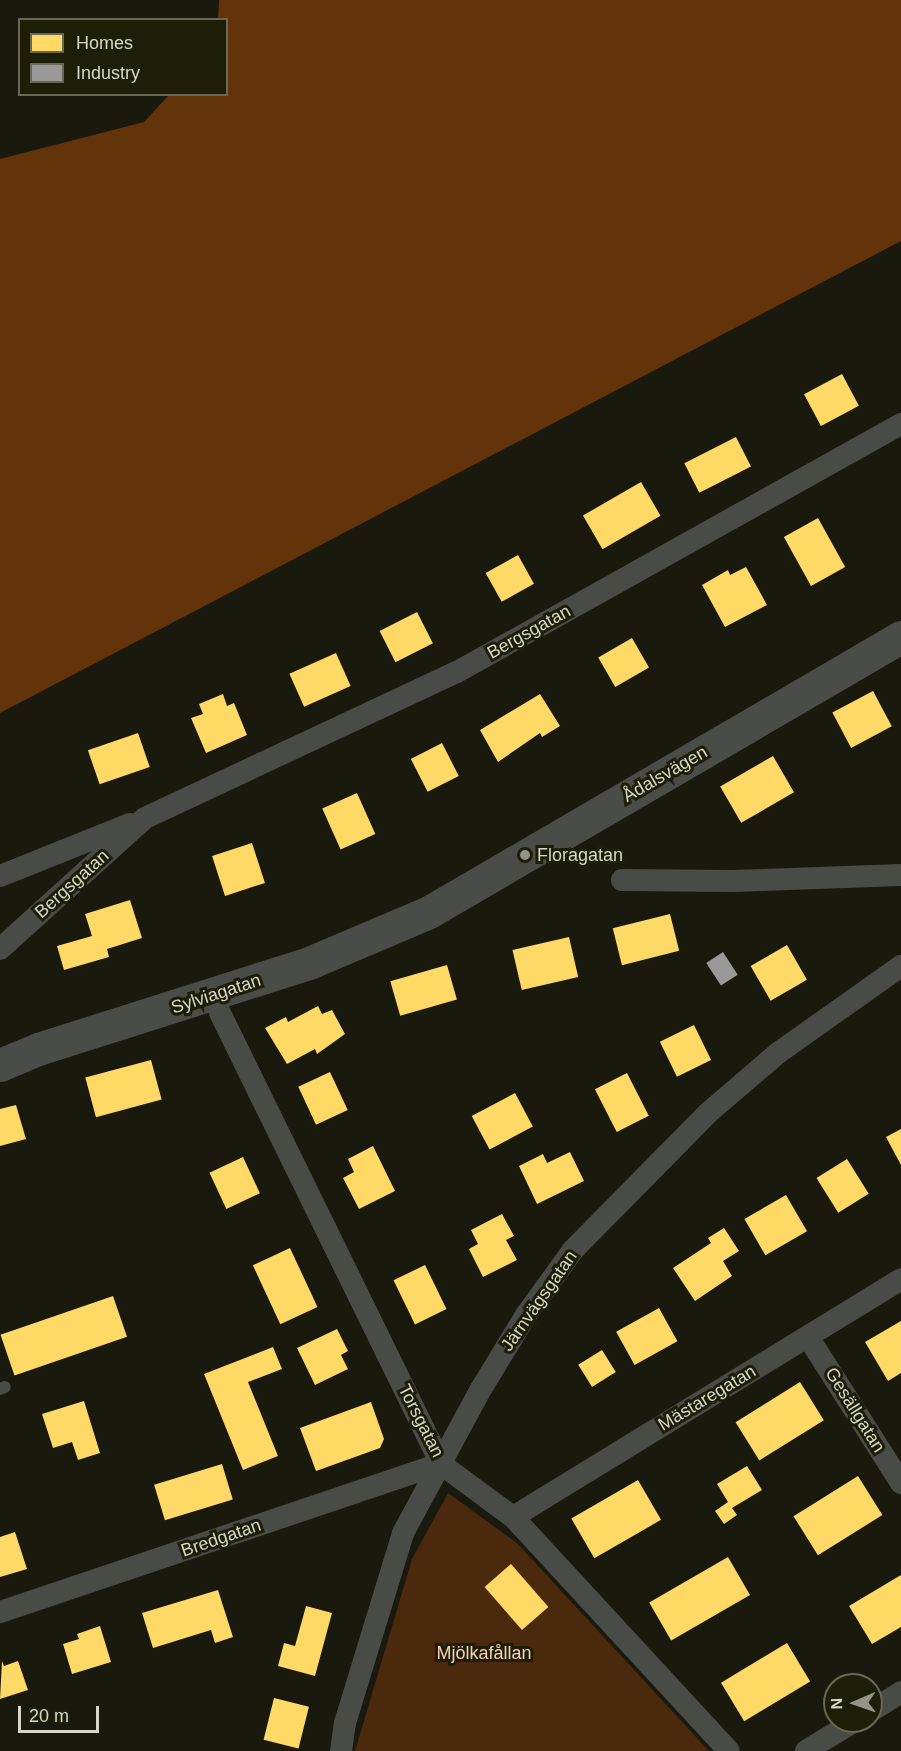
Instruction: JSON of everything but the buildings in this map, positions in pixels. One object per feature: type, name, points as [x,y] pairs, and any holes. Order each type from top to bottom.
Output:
[{"type":"main road","name":"Ådalsvägen","points":[[429,912],[901,637]]},
{"type":"main road","name":"Sylviagatan","points":[[0,1065],[38,1049],[309,963],[429,912]]},
{"type":"street","name":"Bergsgatan","points":[[0,876],[149,816],[457,672],[901,424]]},
{"type":"street","name":"Bergsgatan","points":[[0,949],[149,816]]},
{"type":"street","points":[[622,880],[732,881],[901,875]]},
{"type":"street","name":"Järnvägsgatan","points":[[341,1751],[354,1691],[403,1533],[520,1324],[573,1250],[708,1113],[778,1053],[901,966]]},
{"type":"street","name":"Torsgatan","points":[[220,1013],[441,1464],[513,1517],[729,1751]]},
{"type":"street","name":"Mästaregatan","points":[[513,1517],[901,1279]]},
{"type":"street","name":"Gesällgatan","points":[[808,1337],[901,1484]]},
{"type":"street","name":"Bredgatan","points":[[0,1612],[441,1464]]},
{"type":"street","points":[[883,1703],[901,1692]]},
{"type":"street","points":[[806,1751],[835,1733]]},
{"type":"green space","name":"Mjölkafållan","points":[[448,1493],[517,1543],[709,1751],[355,1751],[412,1559]]},
{"type":"shaded area","points":[[219,0],[901,0],[901,241],[0,713],[0,159],[144,122],[168,96],[228,96],[228,18],[218,18]]},
{"type":"place","name":"Floragatan","points":[[525,855]]}]
